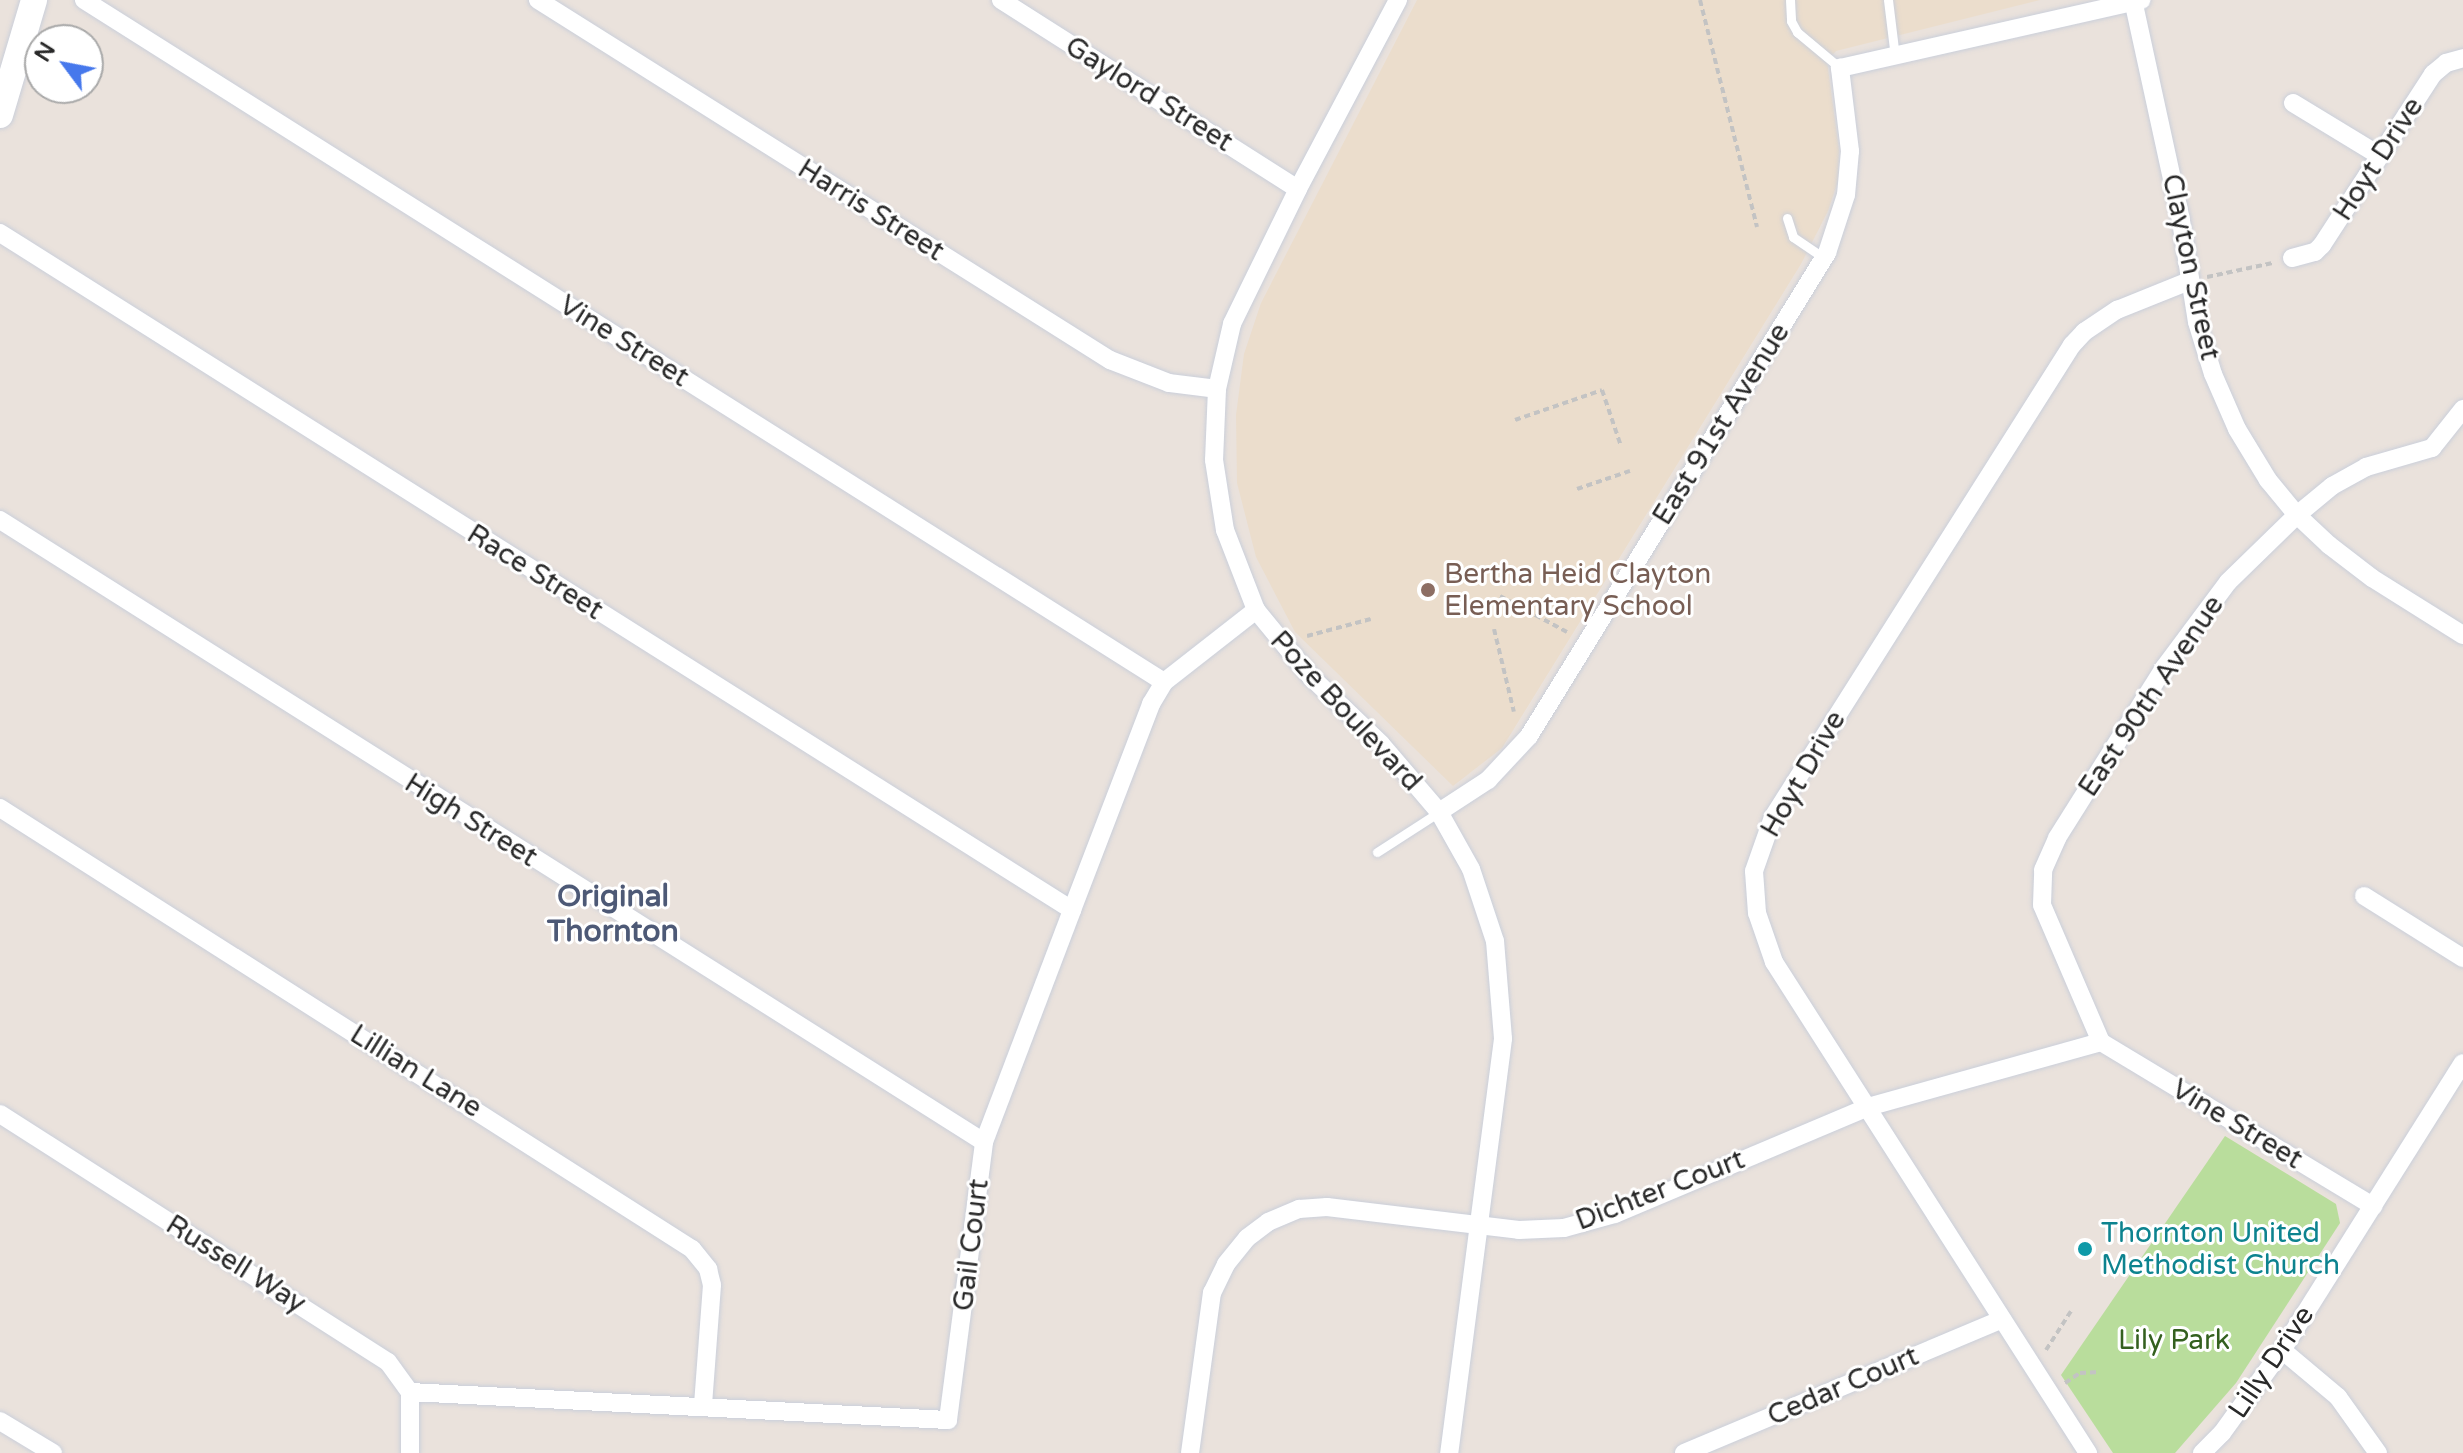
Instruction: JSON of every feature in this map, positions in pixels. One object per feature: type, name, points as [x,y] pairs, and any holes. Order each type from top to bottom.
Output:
[{"type":"street","points":[[0,115],[34,0]]},
{"type":"street","name":"Vine Street","points":[[84,0],[1164,682]]},
{"type":"street","name":"Harris Street","points":[[538,0],[1110,360],[1169,383],[1217,389]]},
{"type":"street","name":"Gaylord Street","points":[[1001,0],[1298,189]]},
{"type":"street","name":"Poze Boulevard","points":[[1398,0],[1238,309],[1217,389],[1214,460],[1225,530],[1256,610],[1311,677],[1381,744],[1439,812],[1471,869],[1489,916],[1501,977],[1503,1039],[1449,1453]]},
{"type":"street","points":[[1840,68],[2136,1]]},
{"type":"street","name":"Clayton Street","points":[[2136,1],[2181,221],[2189,281],[2213,374],[2237,429],[2268,480],[2297,515],[2372,578],[2463,635]]},
{"type":"street","name":"Hoyt Drive","points":[[2292,258],[2315,252],[2322,245],[2433,74],[2446,63],[2463,58]]},
{"type":"street","name":"East 91st Avenue","points":[[1439,812],[1488,780],[1529,736],[1824,258],[1842,214],[1850,151],[1840,68]]},
{"type":"street","points":[[2293,103],[2380,156]]},
{"type":"street","name":"Race Street","points":[[0,233],[1072,910]]},
{"type":"street","name":"Hoyt Drive","points":[[2088,1453],[1765,943],[1754,886],[1761,843],[1773,817],[2072,345],[2084,332],[2117,310],[2189,281]]},
{"type":"street","name":"East 90th Avenue","points":[[2101,1042],[2042,905],[2043,870],[2048,855],[2202,614],[2297,515],[2352,473],[2432,448],[2463,409]]},
{"type":"street","name":"High Street","points":[[0,520],[984,1142]]},
{"type":"street","name":"Gail Court","points":[[410,1392],[948,1420],[984,1142],[1072,910],[1151,704],[1164,682],[1256,610]]},
{"type":"street","name":"Lillian Lane","points":[[0,808],[692,1249],[708,1269],[712,1285],[703,1406]]},
{"type":"street","points":[[2364,896],[2463,958]]},
{"type":"street","name":"Vine Street","points":[[2101,1042],[2373,1206]]},
{"type":"street","name":"Dichter Court","points":[[1190,1453],[1212,1293],[1226,1264],[1257,1229],[1299,1209],[1327,1207],[1547,1231],[1615,1214],[1868,1107],[2101,1042]]},
{"type":"street","name":"Lilly Drive","points":[[2202,1453],[2222,1433],[2282,1350],[2463,1063]]},
{"type":"street","name":"Russell Way","points":[[0,1114],[388,1362],[410,1392]]},
{"type":"street","name":"Cedar Court","points":[[1684,1453],[2002,1319]]},
{"type":"street","points":[[2282,1350],[2338,1397],[2378,1453]]},
{"type":"street","points":[[410,1392],[410,1453]]},
{"type":"street","points":[[0,1421],[53,1453]]},
{"type":"lane","points":[[1790,0],[1791,21],[1797,32],[1840,68]]},
{"type":"lane","points":[[1888,0],[1895,57]]},
{"type":"lane","points":[[1787,218],[1793,237],[1824,258]]},
{"type":"lane","points":[[1377,852],[1439,812]]},
{"type":"path","points":[[1700,0],[1757,227]]},
{"type":"path","points":[[2189,281],[2292,258]]},
{"type":"path","points":[[1515,420],[1602,390],[1621,446]]},
{"type":"path","points":[[1577,489],[1630,471]]},
{"type":"path","points":[[1500,596],[1567,632]]},
{"type":"path","points":[[1307,636],[1371,619]]},
{"type":"path","points":[[1494,629],[1514,712]]},
{"type":"path","points":[[2033,1369],[2071,1311]]},
{"type":"path","points":[[2050,1393],[2080,1373],[2100,1372]]},
{"type":"shaded area","points":[[1417,0],[2040,0],[1836,51],[1827,61],[1839,150],[1838,181],[1828,211],[1801,264],[1502,748],[1453,786],[1295,632],[1256,557],[1237,483],[1236,415],[1244,354],[1261,303]]},
{"type":"green space","name":"Lily Park","points":[[2225,1136],[2336,1204],[2340,1223],[2236,1383],[2175,1453],[2113,1453],[2061,1375]]},
{"type":"place","name":"Bertha Heid Clayton Elementary School","points":[[1428,590]]},
{"type":"place","name":"Thornton United Methodist Church","points":[[2085,1249]]},
{"type":"district","name":"Original Thornton","points":[[613,914]]}]
